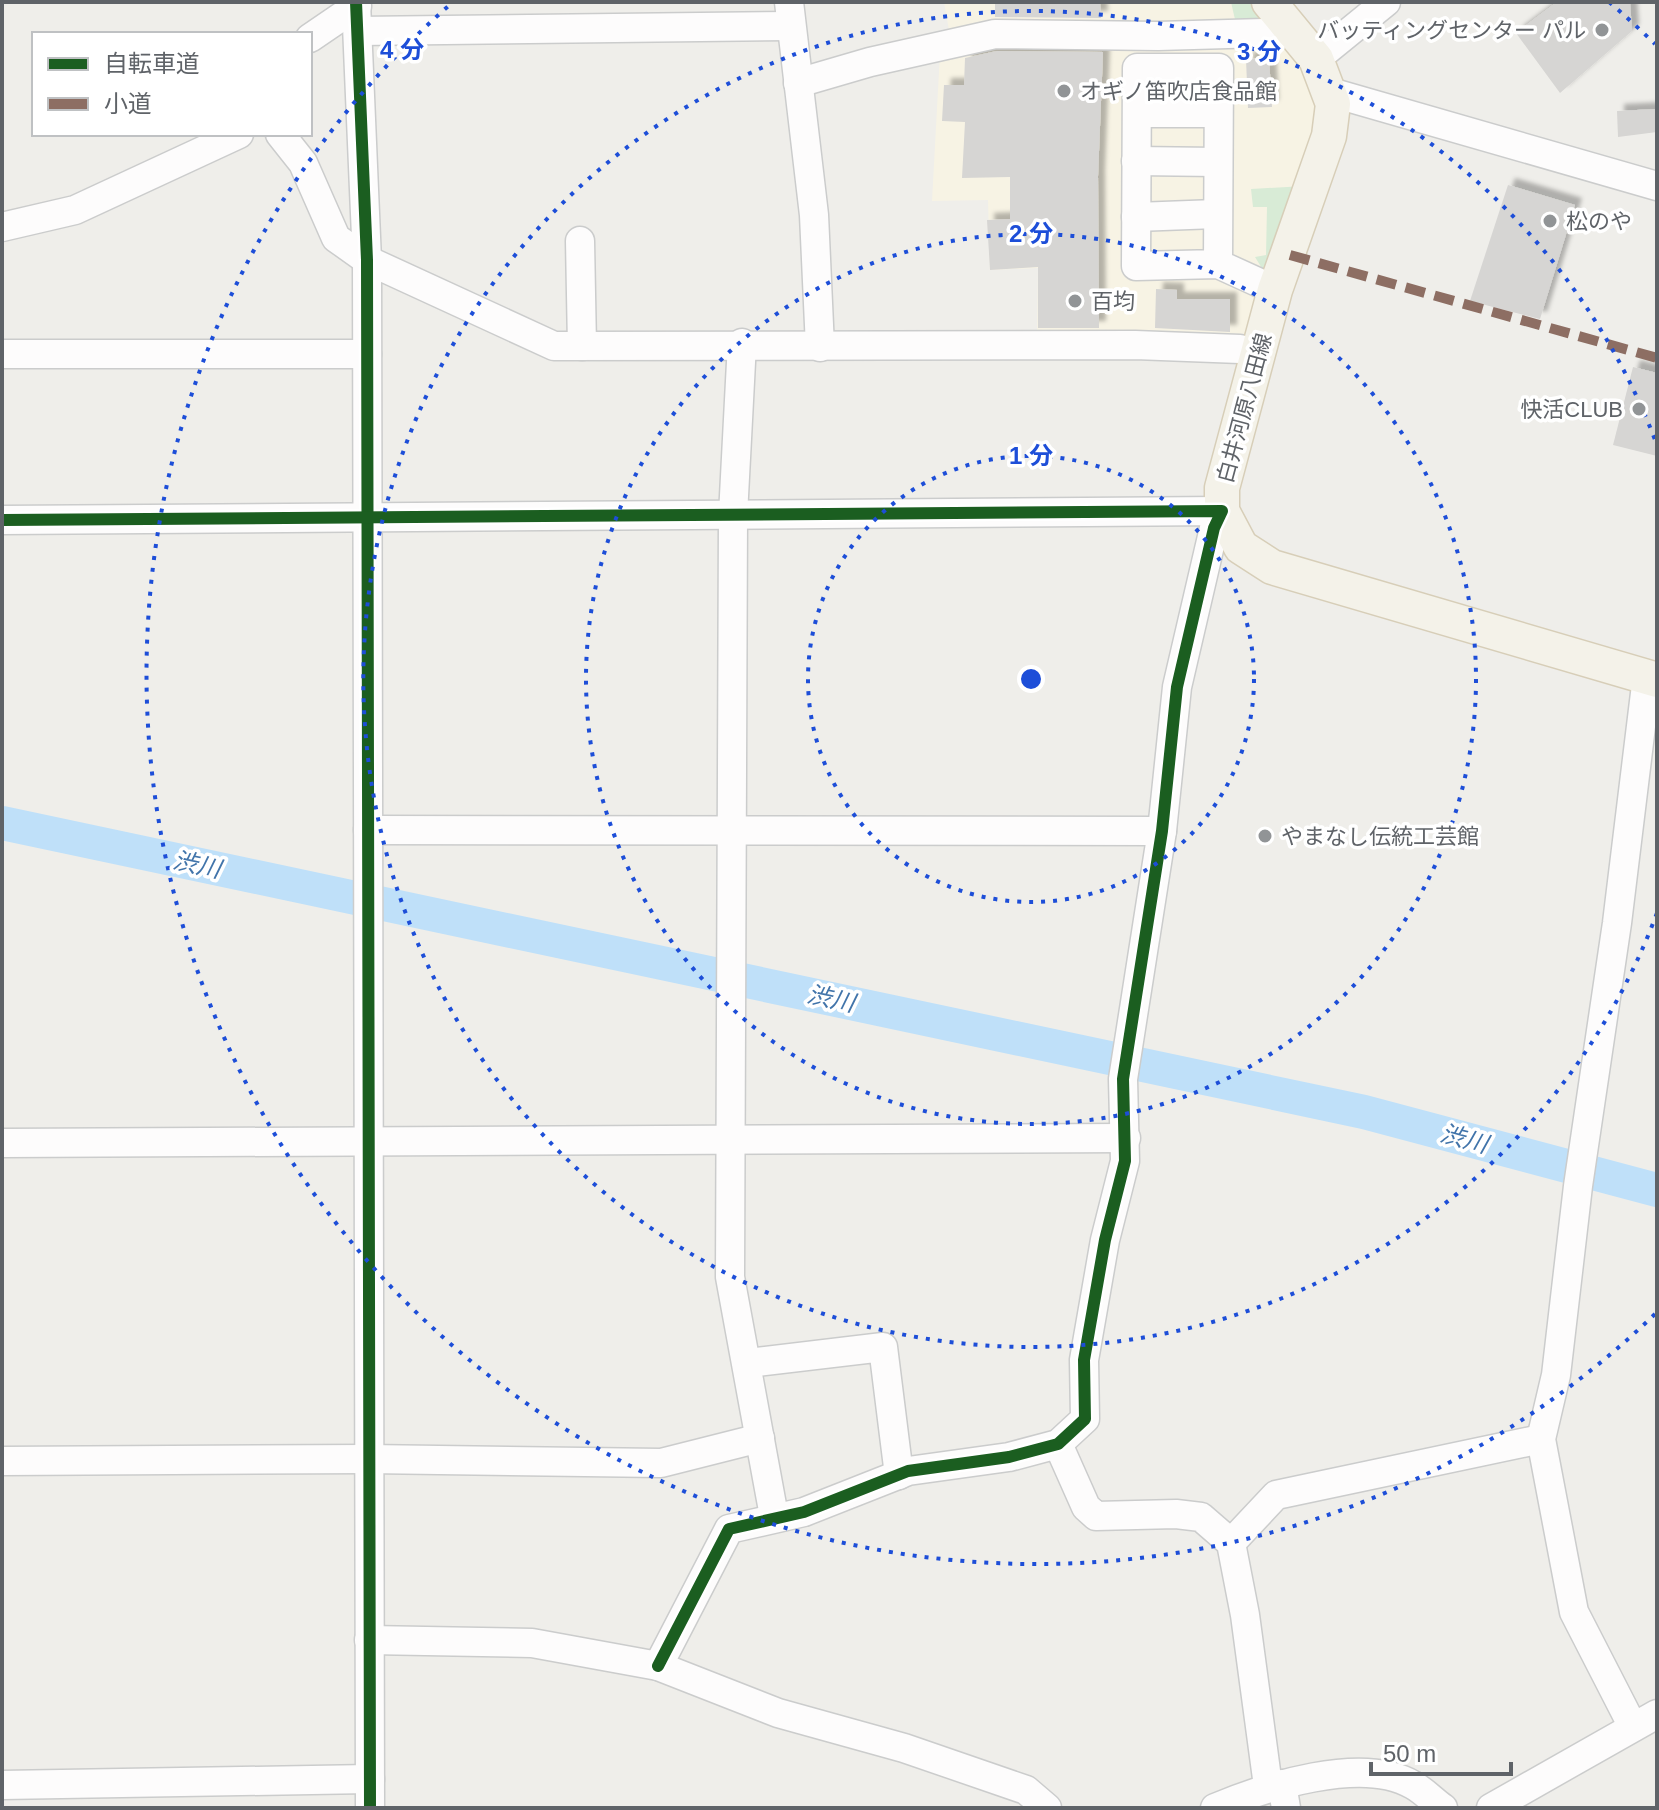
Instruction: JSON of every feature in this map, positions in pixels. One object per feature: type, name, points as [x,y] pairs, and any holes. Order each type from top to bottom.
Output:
[{"type":"main road","name":"白井河原八田線","points":[[1269,2],[1316,59],[1333,104],[1329,136],[1275,290],[1225,465],[1222,511],[1241,547],[1272,567],[1652,679]]},
{"type":"street","points":[[1316,59],[1386,2]]},
{"type":"street","points":[[357,13],[367,260],[370,1808]]},
{"type":"street","points":[[312,37],[357,13],[790,14],[814,215],[820,347]]},
{"type":"street","points":[[798,83],[870,62],[995,34],[1158,36],[1295,32]]},
{"type":"street","points":[[1218,264],[1219,68],[1137,68],[1136,266],[1218,264],[1275,290]]},
{"type":"street","points":[[1330,92],[1657,186]]},
{"type":"street","points":[[1138,113],[1218,113]]},
{"type":"street","points":[[2,227],[75,210],[235,136]]},
{"type":"street","points":[[282,136],[303,163],[336,238],[367,260],[512,330],[554,346],[742,343],[820,347],[1191,346],[1259,354]]},
{"type":"street","points":[[1136,161],[1217,162]]},
{"type":"street","points":[[1136,217],[1216,214]]},
{"type":"street","points":[[580,241],[582,346]]},
{"type":"street","points":[[742,343],[733,515],[729,831],[730,1277],[774,1516]]},
{"type":"street","points":[[2,354],[367,354]]},
{"type":"street","points":[[2,520],[1222,511],[1214,528],[1177,687],[1162,831],[1123,1079],[1125,1161],[1105,1240],[1084,1360],[1085,1419],[1058,1444],[1009,1457],[899,1475],[804,1512],[774,1516],[729,1529],[658,1666]]},
{"type":"street","points":[[1491,1808],[1645,1720],[1574,1612],[1541,1439],[1556,1375],[1583,1149],[1652,679]]},
{"type":"street","points":[[368,830],[1162,831]]},
{"type":"street","points":[[2,1143],[1126,1138]]},
{"type":"street","points":[[748,1363],[883,1347],[899,1475]]},
{"type":"street","points":[[2,1461],[368,1459],[661,1463],[760,1438]]},
{"type":"street","points":[[1231,1543],[1276,1495],[1541,1439]]},
{"type":"street","points":[[1058,1444],[1086,1507],[1096,1516],[1176,1514],[1201,1517],[1231,1543],[1278,1793]]},
{"type":"street","points":[[369,1640],[532,1643],[658,1666],[778,1713],[904,1748],[1013,1785],[1026,1790],[1047,1808]]},
{"type":"street","points":[[1215,1808],[1278,1793],[1315,1777],[1380,1774],[1412,1784],[1443,1808]]},
{"type":"street","points":[[2,1785],[370,1779]]},
{"type":"shaded area","points":[[944,2],[1250,2],[1314,82],[1318,135],[1247,342],[1037,342],[1038,268],[990,270],[988,200],[932,201],[940,53],[950,36]]},
{"type":"green space","points":[[1231,2],[1250,2],[1272,25],[1236,24]]},
{"type":"green space","points":[[1304,186],[1270,271],[1263,270],[1255,257],[1266,255],[1267,207],[1253,207],[1251,189]]},
{"type":"building","points":[[995,2],[1100,2],[1101,18],[995,17]]},
{"type":"building","points":[[1557,2],[1630,2],[1632,31],[1560,93],[1516,33]]},
{"type":"building","points":[[997,51],[1103,52],[1098,176],[1099,328],[1038,328],[1038,267],[990,270],[987,220],[1010,219],[1010,177],[962,178],[965,122],[942,121],[944,85],[964,85],[965,58]]},
{"type":"building","points":[[1269,57],[1272,107],[1248,108],[1246,59]]},
{"type":"building","points":[[1657,109],[1657,132],[1618,137],[1617,111]]},
{"type":"building","points":[[1508,185],[1575,205],[1540,319],[1470,301]]},
{"type":"building","points":[[1156,289],[1177,290],[1177,299],[1230,299],[1230,332],[1155,328]]},
{"type":"building","name":"快活CLUB","points":[[1633,367],[1657,373],[1657,456],[1613,445]]},
{"type":"waterway","name":"渋川","points":[[2,823],[1364,1112],[1657,1190]]},
{"type":"marked path","points":[[1290,255],[1657,358]]},
{"type":"cycle path","points":[[356,2],[367,260],[370,1808]]},
{"type":"cycle path","points":[[2,520],[1222,511],[1214,528],[1177,687],[1162,831],[1123,1079],[1125,1161],[1105,1240],[1084,1360],[1085,1419],[1058,1444],[1009,1457],[908,1471],[804,1512],[729,1529],[658,1666]]},
{"type":"place","name":"バッティングセンター パル","points":[[1602,30]]},
{"type":"place","name":"オギノ笛吹店食品館","points":[[1064,91]]},
{"type":"place","name":"松のや","points":[[1550,221]]},
{"type":"place","name":"百均","points":[[1075,301]]},
{"type":"place","name":"快活CLUB","points":[[1639,409]]},
{"type":"place","name":"やまなし伝統工芸館","points":[[1265,836]]}]
